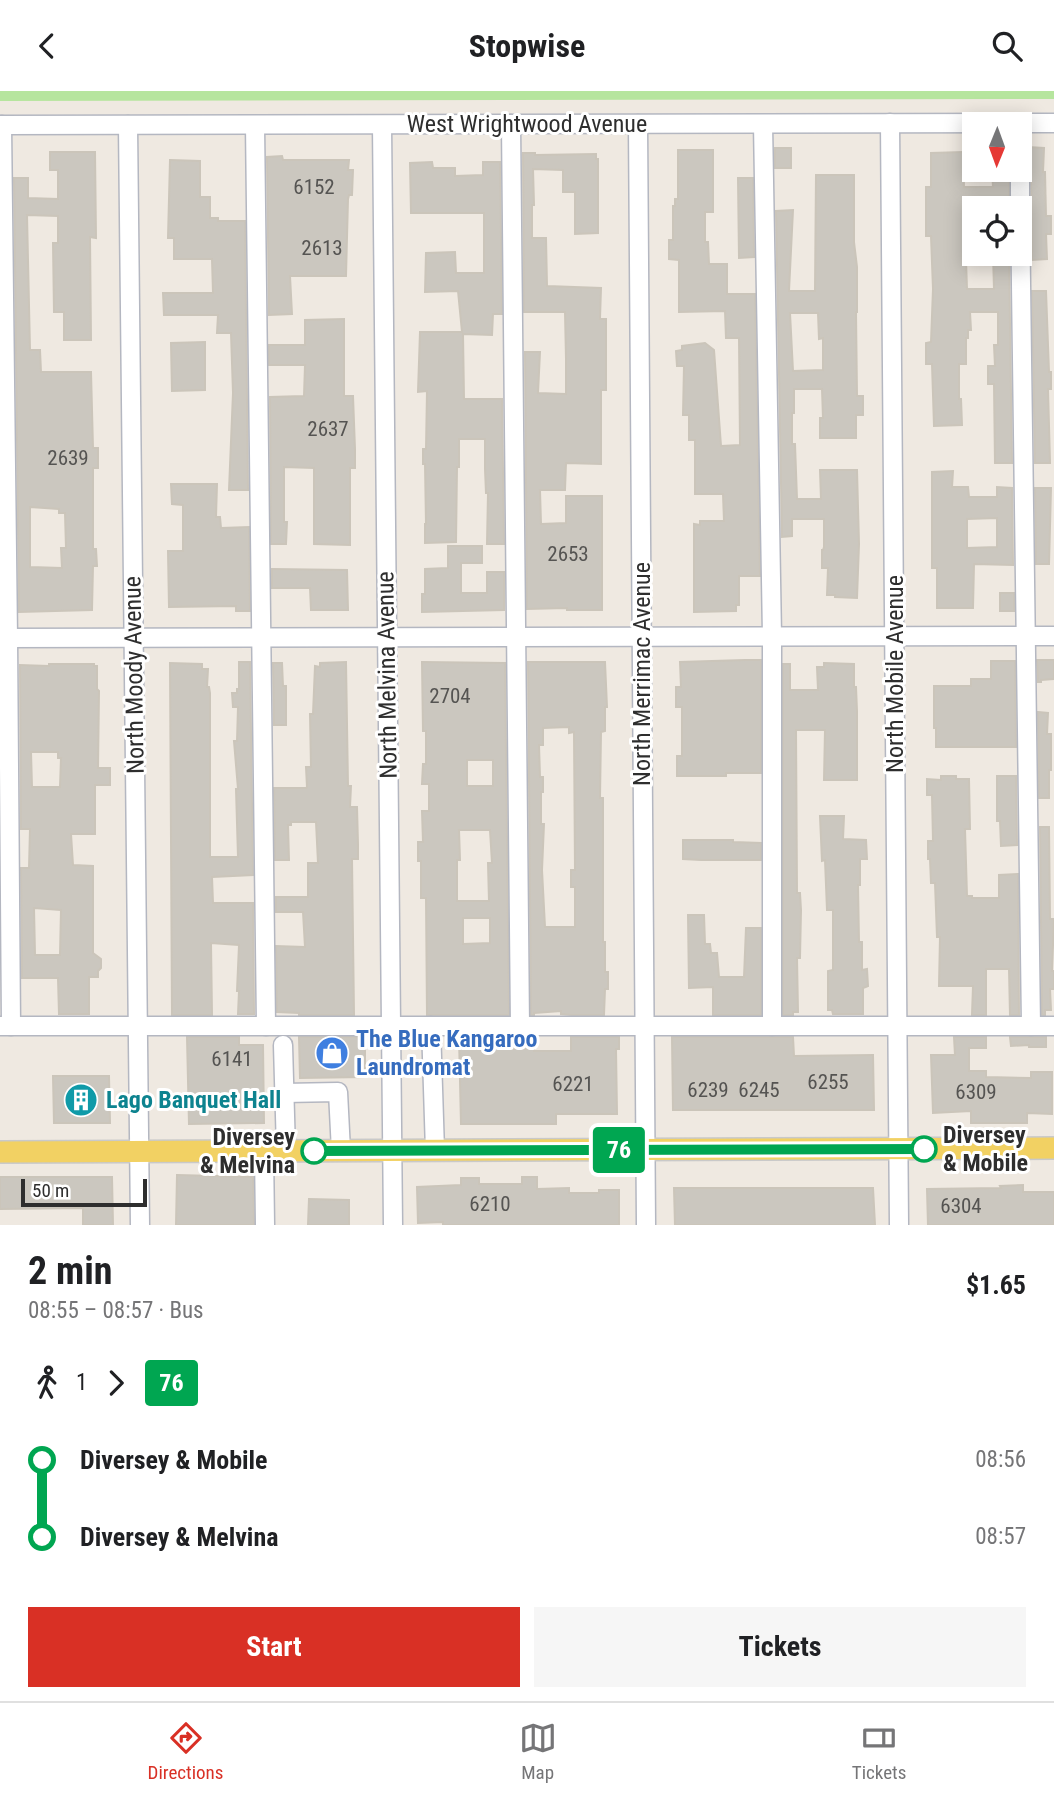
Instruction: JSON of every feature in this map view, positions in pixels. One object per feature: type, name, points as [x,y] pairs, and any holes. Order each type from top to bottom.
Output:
[{"type":"main road","points":[[0,1152],[1054,1148]]},
{"type":"street","name":"North Mobile Avenue","points":[[890,123],[899,1225]]},
{"type":"street","name":"West Wrightwood Avenue","points":[[1032,124],[1054,123]]},
{"type":"street","points":[[512,124],[520,1026]]},
{"type":"street","name":"North Merrimac Avenue","points":[[638,124],[646,1225]]},
{"type":"street","points":[[763,124],[772,636],[772,1026]]},
{"type":"street","name":"West Wrightwood Avenue","points":[[1,125],[962,124]]},
{"type":"street","points":[[1,125],[6,1026],[1054,1026]]},
{"type":"street","name":"North Moody Avenue","points":[[128,125],[140,1225]]},
{"type":"street","points":[[255,125],[266,1026]]},
{"type":"street","name":"North Melvina Avenue","points":[[382,125],[393,1225]]},
{"type":"street","points":[[1021,266],[1031,1026]]},
{"type":"street","points":[[4,638],[1054,636]]},
{"type":"street","points":[[431,1026],[435,1151]]},
{"type":"street","points":[[283,1045],[286,1151]]},
{"type":"street","points":[[284,1093],[338,1092],[341,1151]]},
{"type":"street","points":[[264,1151],[265,1225]]},
{"type":"green space","points":[[0,91],[1054,91],[1054,99],[0,101]]},
{"type":"building","points":[[1032,147],[1044,148],[1046,216],[1051,216],[1051,234],[1046,234],[1047,259],[1032,260]]},
{"type":"building","points":[[775,148],[791,148],[791,168],[775,168]]},
{"type":"building","points":[[678,150],[713,150],[713,212],[705,212],[705,242],[708,242],[709,264],[727,264],[727,294],[755,294],[760,576],[739,576],[739,605],[736,605],[736,611],[694,612],[694,524],[700,525],[700,521],[724,521],[723,494],[695,494],[695,440],[689,440],[689,415],[683,415],[684,366],[677,366],[676,351],[682,350],[682,346],[705,343],[714,350],[721,446],[740,445],[739,338],[726,338],[725,311],[679,312],[679,260],[669,259],[669,240],[673,240],[673,206],[675,199],[678,199]]},
{"type":"building","points":[[50,152],[95,152],[96,238],[90,237],[91,340],[64,340],[64,312],[54,312],[53,243],[58,243],[58,216],[27,215],[30,350],[40,350],[41,372],[91,372],[93,448],[98,448],[98,468],[93,468],[93,549],[96,549],[97,566],[93,566],[92,610],[19,612],[14,178],[28,178],[28,198],[58,199],[58,170],[50,170]],"holes":[[[30,507],[59,509],[59,513],[65,513],[66,548],[61,548],[62,568],[30,567]]]},
{"type":"building","points":[[962,152],[964,187],[993,187],[993,182],[1009,182],[1009,196],[962,196],[962,266],[966,266],[967,289],[994,289],[993,266],[1009,266],[1012,463],[995,463],[994,384],[988,384],[988,366],[995,366],[994,345],[998,345],[998,312],[970,312],[971,330],[968,330],[966,338],[966,364],[959,364],[962,425],[934,426],[932,364],[926,364],[926,343],[931,342],[933,289],[931,236],[926,236],[926,187],[931,187],[931,153]]},
{"type":"building","points":[[523,153],[596,154],[598,159],[598,233],[575,234],[575,192],[563,192],[563,170],[533,169],[532,238],[546,238],[547,286],[601,288],[600,319],[606,319],[606,390],[601,390],[601,464],[566,463],[565,490],[540,490],[541,524],[566,523],[566,496],[602,496],[602,610],[527,609],[525,352],[540,352],[538,393],[566,394],[566,359],[565,312],[524,312]]},
{"type":"building","points":[[282,156],[283,160],[349,160],[348,170],[353,170],[352,195],[349,195],[348,199],[346,276],[290,276],[292,314],[269,315],[267,157]]},
{"type":"building","points":[[170,160],[200,161],[200,197],[210,197],[210,218],[218,218],[218,221],[245,221],[248,490],[229,490],[233,393],[231,333],[217,333],[218,315],[164,315],[163,293],[213,293],[212,259],[174,259],[174,238],[168,238]]},
{"type":"building","points":[[432,162],[433,168],[455,168],[455,176],[483,175],[483,162],[500,162],[502,314],[493,314],[492,335],[463,334],[464,399],[502,399],[504,544],[487,544],[485,439],[459,439],[456,542],[425,543],[423,449],[426,449],[427,391],[418,392],[420,332],[462,332],[458,291],[425,292],[426,253],[455,252],[456,273],[484,273],[484,213],[411,213],[410,163]]},
{"type":"building","points":[[816,175],[854,175],[857,396],[863,396],[863,415],[856,415],[856,438],[820,438],[820,418],[823,418],[822,389],[794,389],[792,444],[795,444],[797,499],[821,499],[820,470],[857,470],[857,598],[827,595],[828,568],[822,568],[824,519],[792,519],[792,536],[782,537],[776,211],[793,210],[789,291],[815,291]],"holes":[[[790,313],[818,313],[819,339],[823,338],[823,370],[793,371]]]},
{"type":"building","points":[[738,178],[753,178],[754,257],[739,258]]},
{"type":"building","points":[[1032,291],[1046,291],[1051,372],[1051,389],[1048,389],[1050,463],[1035,463]]},
{"type":"building","points":[[344,319],[344,396],[353,396],[355,449],[355,468],[350,468],[350,545],[314,544],[314,468],[284,467],[286,544],[271,544],[270,397],[304,396],[305,365],[269,365],[269,345],[305,345],[305,320]]},
{"type":"building","points":[[205,342],[205,390],[172,391],[171,343]]},
{"type":"building","points":[[953,471],[952,487],[968,487],[969,497],[997,497],[997,487],[1012,488],[1013,565],[974,564],[973,608],[937,608],[937,568],[932,568],[932,472]],"holes":[[[997,518],[997,547],[967,548],[967,519]]]},
{"type":"building","points":[[171,484],[217,484],[216,517],[220,517],[221,528],[249,527],[250,611],[236,611],[236,606],[169,607],[168,551],[183,551],[183,505],[172,504]]},
{"type":"building","points":[[1035,488],[1051,488],[1049,564],[1036,564]]},
{"type":"building","points":[[448,546],[482,546],[482,563],[461,563],[461,593],[487,593],[487,572],[504,572],[504,610],[422,612],[425,569],[448,568]]},
{"type":"building","points":[[272,569],[347,570],[348,610],[311,610],[310,588],[272,588]]},
{"type":"building","points":[[1000,593],[1014,593],[1014,611],[1000,611]]},
{"type":"building","points":[[761,660],[761,773],[677,776],[677,756],[682,756],[682,707],[676,707],[676,687],[681,687],[680,662]]},
{"type":"building","points":[[1037,660],[1054,660],[1054,679],[1038,682]]},
{"type":"building","points":[[991,661],[1015,661],[1016,747],[936,747],[934,686],[971,686],[971,679],[991,679]]},
{"type":"building","points":[[239,662],[250,662],[253,875],[212,877],[213,903],[253,903],[254,1014],[238,1014],[239,945],[211,943],[212,1015],[172,1015],[170,663],[202,664],[202,669],[208,669],[210,857],[238,857],[238,789],[234,741],[237,741],[238,707],[233,707],[232,693],[237,693],[239,689]]},
{"type":"building","points":[[346,662],[348,786],[351,786],[350,807],[357,807],[358,844],[358,859],[352,859],[354,1015],[299,1015],[277,1012],[276,946],[305,947],[303,912],[276,912],[276,897],[308,897],[308,863],[318,863],[316,822],[291,822],[291,825],[288,825],[289,860],[275,860],[274,788],[307,787],[306,767],[311,767],[310,714],[313,714],[315,666],[320,667],[320,663]]},
{"type":"building","points":[[422,662],[505,663],[509,1015],[427,1015],[426,898],[421,898],[421,861],[418,861],[418,842],[423,842],[422,811],[429,811],[429,784],[422,784],[423,764],[426,764],[426,731],[423,731]],"holes":[[[467,760],[493,760],[493,786],[467,786]],[[459,830],[490,830],[492,863],[488,863],[489,901],[457,901],[457,860],[460,860]],[[463,918],[490,918],[490,943],[463,944]]]},
{"type":"building","points":[[528,662],[605,662],[607,707],[605,731],[601,732],[600,798],[603,798],[603,942],[605,972],[608,972],[604,1015],[571,1015],[561,1014],[561,1011],[531,1015]],"holes":[[[569,727],[569,733],[574,732],[575,870],[571,870],[571,887],[575,887],[575,927],[545,927],[542,870],[544,824],[541,824],[543,777],[540,777],[539,745],[543,745],[543,728]]]},
{"type":"building","points":[[273,663],[282,663],[283,686],[286,686],[286,725],[274,725]]},
{"type":"building","points":[[824,663],[854,664],[857,780],[824,780],[825,730],[796,730],[797,893],[800,893],[801,910],[800,958],[797,958],[798,1012],[783,1015],[783,664],[790,664],[790,690],[818,690],[817,667],[824,667]]},
{"type":"building","points":[[20,665],[97,666],[98,768],[110,768],[110,785],[95,785],[95,834],[71,834],[73,865],[93,866],[93,953],[101,959],[101,968],[98,977],[89,977],[89,1014],[59,1014],[58,978],[22,978],[21,868],[29,868],[30,829],[21,829]],"holes":[[[31,752],[58,752],[58,758],[61,758],[60,787],[32,787]],[[34,908],[61,910],[60,955],[35,955]]]},
{"type":"building","points":[[1038,712],[1048,713],[1047,734],[1051,734],[1049,798],[1039,798]]},
{"type":"building","points":[[941,776],[969,779],[970,829],[965,829],[967,896],[999,898],[999,875],[1018,874],[1019,1015],[1010,1015],[1009,969],[986,969],[986,1015],[972,1015],[973,986],[939,986],[940,937],[937,937],[935,883],[931,883],[928,859],[928,841],[933,841],[932,795],[927,795],[927,779],[941,780]]},
{"type":"building","points":[[997,776],[1016,776],[1017,845],[1001,846],[1000,821],[997,821]]},
{"type":"building","points":[[820,816],[844,816],[843,839],[866,840],[867,859],[860,859],[858,885],[859,942],[862,942],[862,970],[867,969],[868,986],[863,988],[863,1014],[833,1014],[832,1010],[828,1010],[828,971],[833,970],[833,910],[827,910]]},
{"type":"building","points":[[1040,827],[1049,827],[1050,919],[1054,919],[1054,989],[1050,989],[1051,1010],[1045,1010],[1045,1015],[1042,1015]]},
{"type":"building","points":[[683,840],[761,843],[761,860],[683,859]]},
{"type":"building","points":[[688,915],[704,915],[705,944],[710,944],[711,953],[717,953],[719,977],[744,977],[746,928],[761,928],[761,1015],[713,1015],[713,987],[689,988]]},
{"type":"building","points":[[187,1037],[239,1037],[239,1045],[263,1045],[264,1123],[189,1124]]},
{"type":"building","name":"The Blue Kangaroo Laundromat","points":[[299,1037],[365,1037],[365,1077],[300,1078]]},
{"type":"building","points":[[459,1037],[534,1037],[534,1051],[571,1051],[571,1037],[619,1037],[619,1049],[616,1049],[617,1114],[556,1114],[556,1124],[461,1124]]},
{"type":"building","points":[[672,1037],[793,1037],[794,1056],[873,1055],[874,1110],[673,1110]]},
{"type":"building","points":[[954,1037],[986,1037],[986,1048],[969,1048],[969,1071],[986,1071],[986,1077],[1031,1078],[1031,1072],[1052,1072],[1052,1114],[1027,1113],[1027,1123],[971,1123],[971,1111],[933,1113],[931,1055],[955,1055]]},
{"type":"building","points":[[1010,1037],[1046,1037],[1046,1047],[1011,1046]]},
{"type":"building","name":"Lago Banquet Hall","points":[[53,1076],[109,1076],[110,1123],[54,1123]]},
{"type":"building","points":[[177,1175],[253,1177],[254,1225],[176,1225]]},
{"type":"building","points":[[0,1177],[112,1177],[113,1225],[83,1225],[83,1208],[0,1209]]},
{"type":"building","points":[[522,1177],[537,1177],[537,1189],[569,1188],[569,1193],[619,1190],[619,1225],[418,1223],[417,1187],[461,1185],[461,1178],[479,1178],[479,1184],[522,1184]]},
{"type":"building","points":[[1023,1185],[1023,1192],[1054,1192],[1054,1225],[928,1225],[927,1189]]},
{"type":"building","points":[[674,1188],[873,1188],[875,1225],[675,1225]]},
{"type":"building","points":[[309,1199],[349,1200],[349,1225],[308,1225]]},
{"type":"bus line","name":"76","points":[[314,1151],[924,1149]]},
{"type":"place","name":"The Blue Kangaroo Laundromat","points":[[332,1053]]},
{"type":"place","name":"Lago Banquet Hall","points":[[81,1100]]},
{"type":"place","name":"Diversey & Mobile","points":[[924,1149]]},
{"type":"place","name":"Diversey & Melvina","points":[[314,1151]]}]
